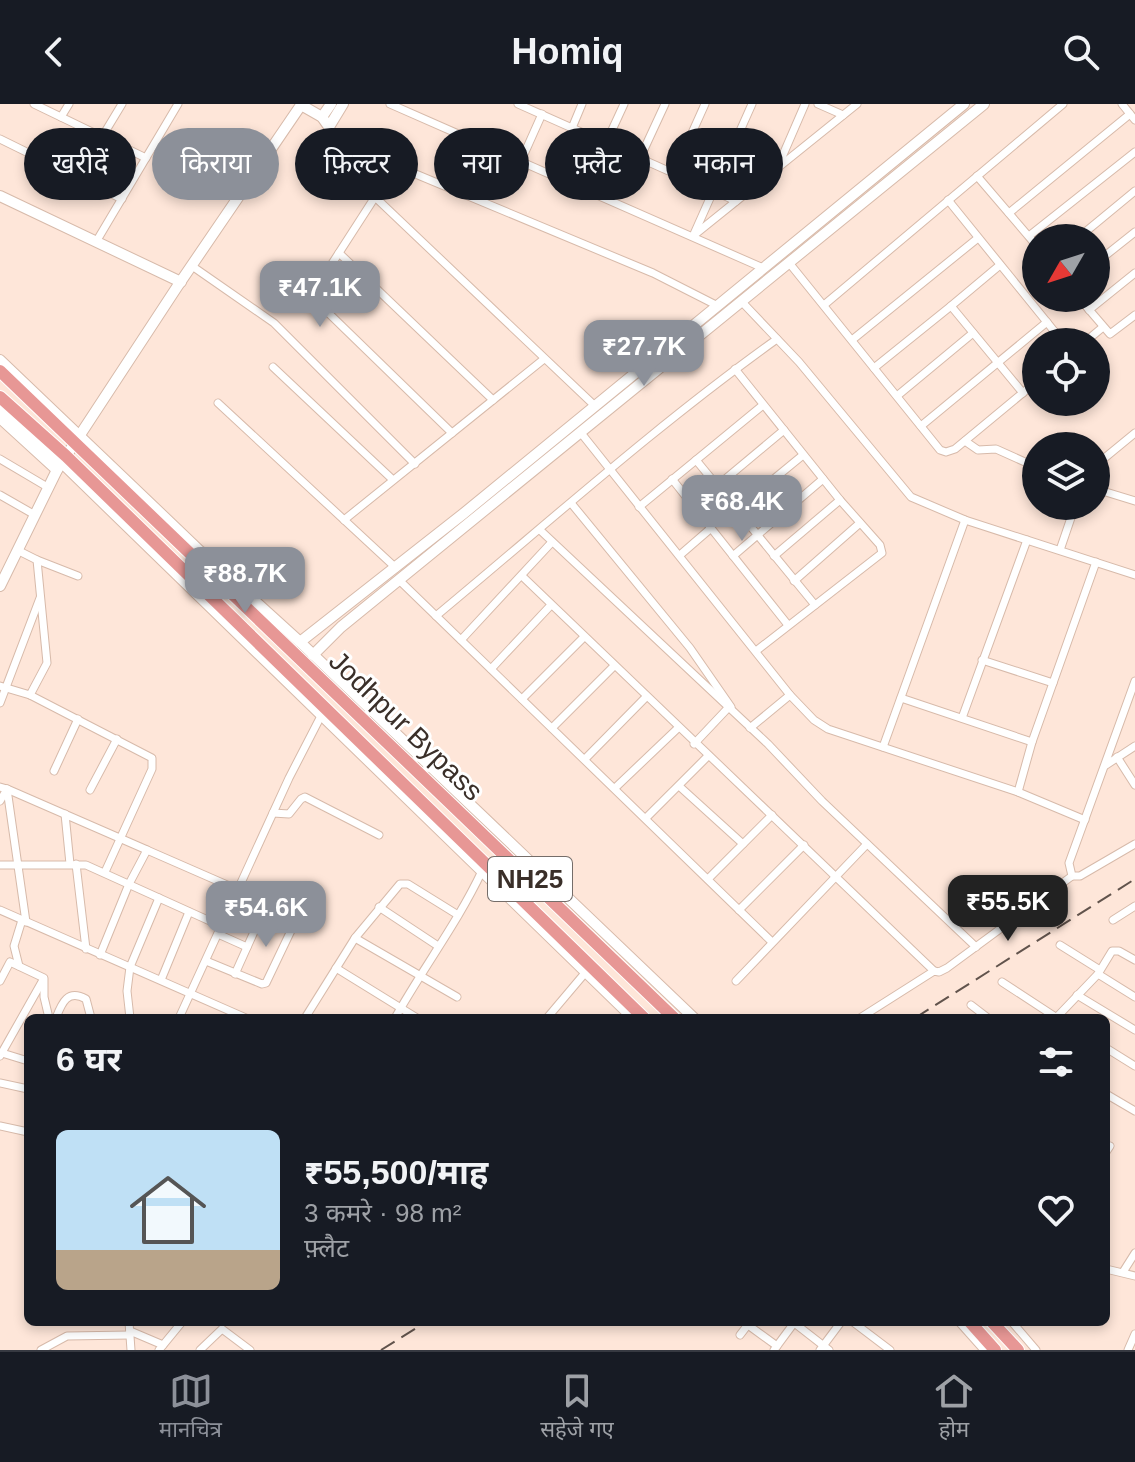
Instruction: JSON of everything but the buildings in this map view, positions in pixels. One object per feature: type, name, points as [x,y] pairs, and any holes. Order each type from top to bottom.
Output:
[{"type":"highway","name":"Jodhpur Bypass","points":[[0,371],[78,438],[189,553],[670,1014]]},
{"type":"highway","points":[[0,397],[62,463],[372,752],[640,1014]]},
{"type":"highway","points":[[974,1326],[995,1350]]},
{"type":"highway","points":[[996,1326],[1018,1350]]},
{"type":"street","points":[[34,104],[84,128]]},
{"type":"street","points":[[61,117],[69,104]]},
{"type":"street","points":[[107,128],[122,104]]},
{"type":"street","points":[[136,175],[178,104]]},
{"type":"street","points":[[0,585],[62,463],[301,104],[322,117],[329,127],[343,104]]},
{"type":"street","points":[[322,117],[331,104]]},
{"type":"street","points":[[390,104],[445,128]]},
{"type":"street","points":[[413,114],[417,104]]},
{"type":"street","points":[[518,104],[572,128],[582,104]]},
{"type":"street","points":[[529,141],[542,104]]},
{"type":"street","points":[[613,128],[624,104]]},
{"type":"street","points":[[650,136],[665,104]]},
{"type":"street","points":[[694,128],[705,104]]},
{"type":"street","points":[[741,128],[752,104]]},
{"type":"street","points":[[783,154],[805,104]]},
{"type":"street","points":[[818,104],[850,108]]},
{"type":"street","points":[[300,642],[396,568],[964,104]]},
{"type":"street","points":[[313,655],[341,627],[984,104]]},
{"type":"street","points":[[824,305],[1063,104]]},
{"type":"street","points":[[1009,213],[1132,117],[1122,104]]},
{"type":"street","points":[[783,163],[850,108]]},
{"type":"street","points":[[0,139],[24,151]]},
{"type":"street","points":[[1044,224],[1135,152]]},
{"type":"street","points":[[136,153],[146,158]]},
{"type":"street","points":[[529,164],[763,268]]},
{"type":"street","points":[[418,173],[653,273],[716,305]]},
{"type":"street","points":[[977,176],[1022,228]]},
{"type":"street","points":[[1095,224],[1135,191]]},
{"type":"street","points":[[0,199],[179,284]]},
{"type":"street","points":[[0,199],[179,284]]},
{"type":"street","points":[[96,242],[121,200]]},
{"type":"street","points":[[373,200],[315,290],[313,298],[452,433]]},
{"type":"street","points":[[378,200],[595,406]]},
{"type":"street","points":[[693,236],[709,200]]},
{"type":"street","points":[[948,200],[1052,328]]},
{"type":"street","points":[[693,236],[736,201]]},
{"type":"street","points":[[1110,252],[1135,232]]},
{"type":"street","points":[[852,340],[978,238]]},
{"type":"street","points":[[339,253],[493,400]]},
{"type":"street","points":[[790,264],[940,450],[955,449],[1022,394]]},
{"type":"street","points":[[874,368],[1000,265]]},
{"type":"street","points":[[192,266],[274,323],[415,464]]},
{"type":"street","points":[[1110,293],[1135,273]]},
{"type":"street","points":[[742,302],[777,339],[904,492],[965,520],[1135,575]]},
{"type":"street","points":[[951,306],[1022,392]]},
{"type":"street","points":[[1091,312],[1112,333],[1135,315]]},
{"type":"street","points":[[921,426],[1047,322]]},
{"type":"street","points":[[897,396],[973,333]]},
{"type":"street","points":[[436,616],[611,469],[777,339]]},
{"type":"street","points":[[344,520],[544,359]]},
{"type":"street","points":[[0,360],[78,438],[300,642],[690,1014]]},
{"type":"street","points":[[273,367],[392,479]]},
{"type":"street","points":[[735,369],[880,545],[882,553],[756,651]]},
{"type":"street","points":[[218,403],[396,568]]},
{"type":"street","points":[[639,507],[763,405]]},
{"type":"street","points":[[0,408],[62,463],[629,1014]]},
{"type":"street","points":[[0,418],[62,463]]},
{"type":"street","points":[[717,486],[784,430]]},
{"type":"street","points":[[581,433],[790,695],[814,720],[828,729],[1018,792],[1085,820]]},
{"type":"street","points":[[1110,454],[1135,433]]},
{"type":"street","points":[[965,441],[978,450],[996,449],[1022,461]]},
{"type":"street","points":[[736,510],[803,455]]},
{"type":"street","points":[[0,459],[49,488]]},
{"type":"street","points":[[696,460],[815,605]]},
{"type":"street","points":[[672,479],[788,625]]},
{"type":"street","points":[[733,556],[823,479]]},
{"type":"street","points":[[1110,493],[1135,501]]},
{"type":"street","points":[[0,495],[35,515]]},
{"type":"street","points":[[774,556],[840,500]]},
{"type":"street","points":[[571,503],[690,648],[740,718]]},
{"type":"street","points":[[883,747],[965,520]]},
{"type":"street","points":[[1060,550],[1070,520]]},
{"type":"street","points":[[794,581],[860,523]]},
{"type":"street","points":[[680,555],[710,529]]},
{"type":"street","points":[[540,530],[976,947]]},
{"type":"street","points":[[962,718],[1027,540]]},
{"type":"street","points":[[461,640],[552,542]]},
{"type":"street","points":[[17,550],[78,576]]},
{"type":"street","points":[[30,695],[47,663],[37,560]]},
{"type":"street","points":[[1018,792],[1032,742],[1096,562]]},
{"type":"street","points":[[522,576],[934,971]]},
{"type":"street","points":[[399,580],[772,942]]},
{"type":"street","points":[[0,703],[3,687],[40,598]]},
{"type":"street","points":[[491,669],[551,605]]},
{"type":"street","points":[[522,699],[584,637]]},
{"type":"street","points":[[982,660],[1053,683]]},
{"type":"street","points":[[552,728],[614,666]]},
{"type":"street","points":[[1072,876],[1069,863],[1135,682]]},
{"type":"street","points":[[3,687],[30,695],[117,739],[152,761],[152,769],[105,872]]},
{"type":"street","points":[[750,728],[790,695]]},
{"type":"street","points":[[585,759],[646,697]]},
{"type":"street","points":[[901,698],[1032,742]]},
{"type":"street","points":[[694,744],[728,708]]},
{"type":"street","points":[[181,1014],[322,714]]},
{"type":"street","points":[[54,771],[78,719]]},
{"type":"street","points":[[615,788],[678,728]]},
{"type":"street","points":[[90,790],[117,739]]},
{"type":"street","points":[[1104,766],[1135,746]]},
{"type":"street","points":[[646,818],[708,756]]},
{"type":"street","points":[[1117,757],[1135,785]]},
{"type":"street","points":[[679,786],[743,844]]},
{"type":"street","points":[[0,801],[3,788]]},
{"type":"street","points":[[3,788],[298,916]]},
{"type":"street","points":[[3,788],[18,867],[24,921],[14,946],[19,966]]},
{"type":"street","points":[[273,813],[289,814],[305,797],[379,835]]},
{"type":"street","points":[[65,814],[86,949]]},
{"type":"street","points":[[708,879],[772,815]]},
{"type":"street","points":[[736,981],[867,844]]},
{"type":"street","points":[[866,1014],[934,971],[947,968],[1072,876],[1080,876],[1135,844]]},
{"type":"street","points":[[739,910],[804,845]]},
{"type":"street","points":[[100,955],[129,884],[147,850]]},
{"type":"street","points":[[0,865],[73,864],[105,872],[189,912],[247,947]]},
{"type":"street","points":[[397,1014],[482,871]]},
{"type":"street","points":[[307,1014],[355,938],[394,887],[405,882],[458,915]]},
{"type":"street","points":[[130,1014],[127,980],[130,967],[159,898]]},
{"type":"street","points":[[206,961],[266,983],[298,916],[311,899]]},
{"type":"street","points":[[235,974],[267,903]]},
{"type":"street","points":[[1113,920],[1135,906]]},
{"type":"street","points":[[379,907],[438,946]]},
{"type":"street","points":[[0,910],[237,1014]]},
{"type":"street","points":[[161,980],[189,912]]},
{"type":"street","points":[[355,938],[457,997]]},
{"type":"street","points":[[1060,945],[1135,997]]},
{"type":"street","points":[[1060,1014],[1099,972],[1112,951],[1119,951],[1135,960]]},
{"type":"street","points":[[0,958],[44,978]]},
{"type":"street","points":[[0,981],[10,962]]},
{"type":"street","points":[[336,968],[411,1014]]},
{"type":"street","points":[[550,1014],[585,973]]},
{"type":"street","points":[[44,978],[48,1014]]},
{"type":"street","points":[[24,1060],[1,1055],[44,978]]},
{"type":"street","points":[[1002,982],[1050,1014]]},
{"type":"street","points":[[57,1014],[62,1001],[76,995],[86,999],[90,1014]]},
{"type":"street","points":[[1077,995],[1108,1014]]},
{"type":"street","points":[[971,1005],[983,1014]]},
{"type":"street","points":[[1110,1015],[1135,1030]]},
{"type":"street","points":[[1110,1050],[1135,1066]]},
{"type":"street","points":[[0,1083],[24,1088]]},
{"type":"street","points":[[1110,1096],[1135,1111]]},
{"type":"street","points":[[0,1126],[24,1131]]},
{"type":"street","points":[[1123,1272],[1135,1253]]},
{"type":"street","points":[[1110,1270],[1135,1276]]},
{"type":"street","points":[[41,1350],[67,1336],[130,1329],[161,1347],[179,1326]]},
{"type":"street","points":[[740,1335],[747,1326]]},
{"type":"street","points":[[752,1326],[776,1348],[790,1326]]},
{"type":"street","points":[[798,1326],[824,1348],[838,1326]]},
{"type":"street","points":[[858,1326],[890,1350]]},
{"type":"street","points":[[963,1326],[984,1350]]},
{"type":"street","points":[[1015,1326],[1036,1350]]},
{"type":"street","points":[[130,1329],[131,1350]]},
{"type":"street","points":[[200,1350],[222,1329],[250,1350]]},
{"type":"street","points":[[1128,1350],[1135,1334]]},
{"type":"railway","points":[[921,1014],[1135,879]]},
{"type":"railway","points":[[381,1350],[420,1326]]}]
